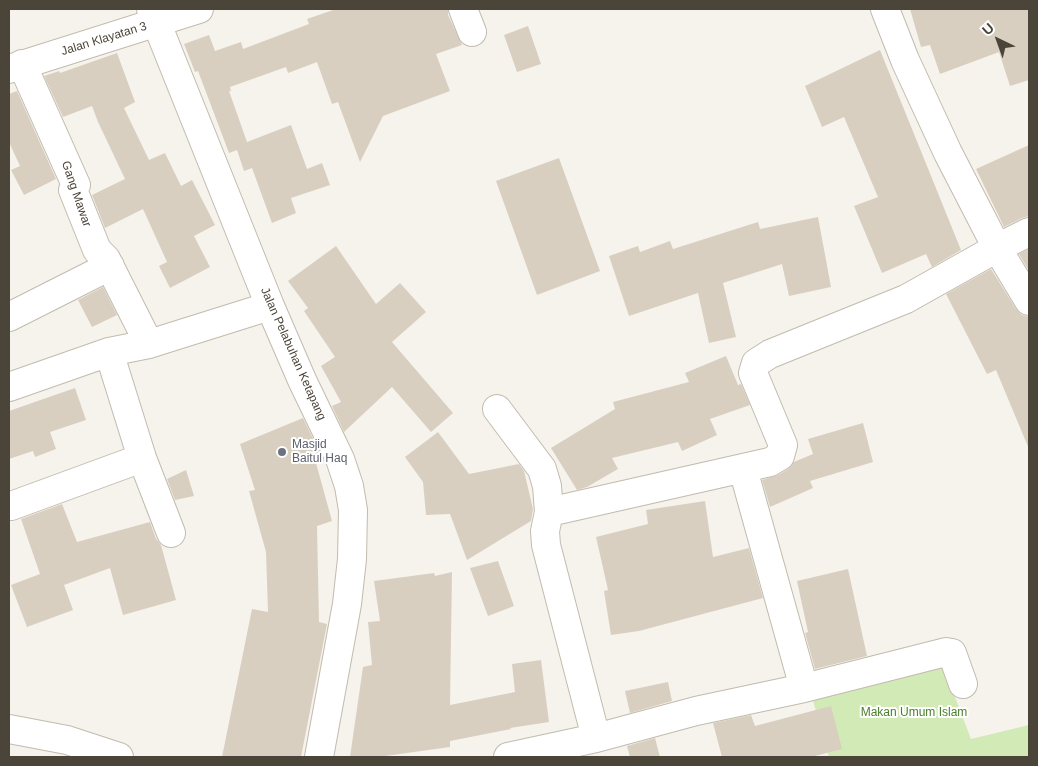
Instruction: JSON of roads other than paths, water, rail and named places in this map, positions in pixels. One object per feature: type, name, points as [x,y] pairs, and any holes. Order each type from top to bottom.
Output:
[{"type":"street","name":"Jalan Klayatan 3","points":[[16,66],[153,16],[199,9]]},
{"type":"street","points":[[885,9],[905,60],[948,153],[997,248],[1029,301]]},
{"type":"street","name":"Jalan Pelabuhan Ketapang","points":[[153,16],[270,306],[302,380],[340,459],[349,486],[353,510],[352,559],[348,604],[319,757]]},
{"type":"street","name":"Gang Mawar","points":[[16,66],[76,185],[73,190],[97,250],[106,258],[149,344]]},
{"type":"street","points":[[550,512],[770,462],[780,456],[783,447],[754,373],[756,364],[770,354],[906,299],[1029,232]]},
{"type":"street","points":[[9,317],[110,266]]},
{"type":"street","points":[[9,387],[109,352],[149,344],[270,306]]},
{"type":"street","points":[[109,352],[142,458],[171,533]]},
{"type":"street","points":[[497,409],[542,469],[547,486],[550,512],[545,531],[546,545],[596,738]]},
{"type":"street","points":[[11,506],[142,458]]},
{"type":"street","points":[[743,469],[804,688]]},
{"type":"street","points":[[514,757],[596,738],[696,711],[804,688],[946,652],[952,653],[963,684]]},
{"type":"street","points":[[9,729],[67,740],[119,757]]},
{"type":"place","name":"Masjid Baitul Haq","points":[[282,452]]},
{"type":"park label","name":"Makan Umum Islam","points":[[914,713]]}]
